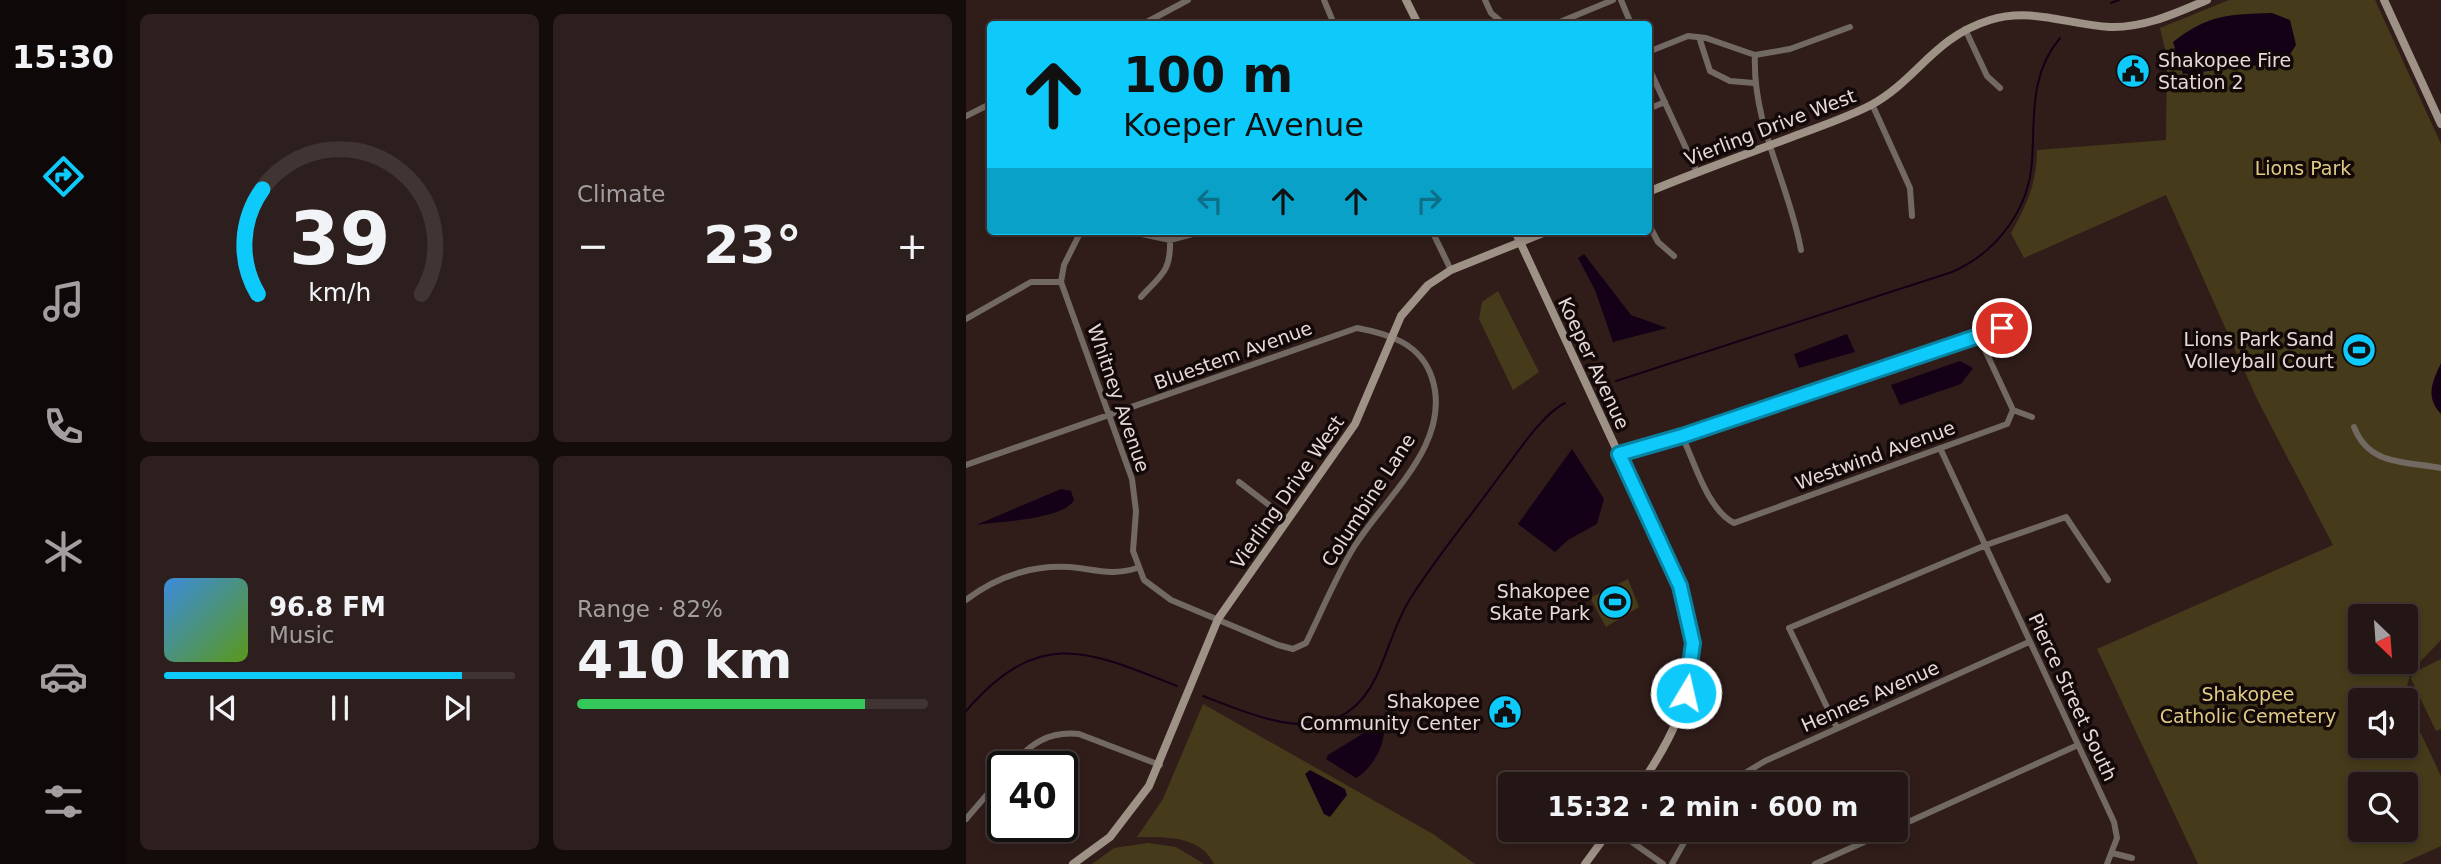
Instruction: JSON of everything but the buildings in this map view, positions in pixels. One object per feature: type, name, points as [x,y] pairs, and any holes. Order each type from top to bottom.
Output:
[{"type":"street","points":[[1149,21],[1188,0]]},
{"type":"street","points":[[1324,0],[1333,21]]},
{"type":"street","points":[[1406,0],[1416,21]]},
{"type":"street","points":[[1486,0],[1491,13],[1500,21]]},
{"type":"street","points":[[1563,21],[1613,0]]},
{"type":"street","points":[[1621,0],[1630,21]]},
{"type":"street","name":"Vierling Drive West","points":[[1652,190],[1872,104],[1894,90],[1934,51],[1965,29],[1993,18],[2024,14],[2124,26],[2156,20],[2207,0]]},
{"type":"street","points":[[2384,0],[2441,124]]},
{"type":"street","points":[[1652,50],[1688,36],[1755,55],[1790,49],[1850,27]]},
{"type":"street","points":[[1965,29],[1987,76],[2000,88]]},
{"type":"street","points":[[1699,37],[1710,71],[1730,81],[1754,83]]},
{"type":"street","points":[[1755,55],[1754,83],[1769,145],[1794,211],[1801,250]]},
{"type":"street","points":[[1652,74],[1697,172]]},
{"type":"street","points":[[1652,107],[1665,102]]},
{"type":"street","points":[[1872,104],[1910,188],[1912,216]]},
{"type":"street","points":[[966,116],[987,106]]},
{"type":"street","points":[[1652,231],[1658,242],[1674,256]]},
{"type":"street","points":[[966,319],[1031,282],[1061,282],[1064,265],[1079,235]]},
{"type":"street","points":[[1147,235],[1170,240],[1189,235]]},
{"type":"street","points":[[1434,235],[1451,270]]},
{"type":"street","name":"Koeper Avenue","points":[[1517,235],[1680,586],[1693,643],[1685,697],[1663,751],[1649,772]]},
{"type":"street","name":"Vierling Drive West","points":[[1073,864],[1104,842],[1124,823],[1160,765],[1218,619],[1354,424],[1401,316],[1428,285],[1451,270],[1538,235]]},
{"type":"street","points":[[1141,297],[1162,277],[1171,261],[1170,240]]},
{"type":"street","name":"Whitney Avenue","points":[[1061,282],[1110,416],[1135,494],[1133,551],[1138,568]]},
{"type":"street","points":[[1619,454],[1682,436],[2025,321]]},
{"type":"street","name":"Bluestem Avenue","points":[[966,465],[1357,328],[1392,334]]},
{"type":"street","name":"Columbine Lane","points":[[1218,619],[1293,649],[1306,643],[1327,595],[1355,545],[1416,463],[1434,426],[1436,391],[1427,363],[1392,334]]},
{"type":"street","points":[[1978,335],[2013,410],[2032,417]]},
{"type":"street","name":"Westwind Avenue","points":[[1682,436],[1723,517],[1734,523],[2007,424],[2013,410]]},
{"type":"street","points":[[2354,427],[2362,445],[2376,456],[2441,468]]},
{"type":"street","name":"Pierce Street South","points":[[1940,448],[2114,822],[2117,838],[2107,864]]},
{"type":"street","points":[[1239,482],[1286,518]]},
{"type":"street","points":[[1837,728],[1789,628],[1986,545],[2066,517],[2108,580]]},
{"type":"street","points":[[966,600],[998,580],[1035,569],[1079,568],[1112,573],[1138,568],[1155,591],[1218,619]]},
{"type":"street","name":"Hennes Avenue","points":[[1747,772],[1765,761],[2029,642]]},
{"type":"street","points":[[1025,751],[1033,743],[1067,733],[1079,734],[1160,765]]},
{"type":"street","points":[[1908,822],[2078,745]]},
{"type":"street","points":[[966,819],[987,795]]},
{"type":"street","points":[[1585,864],[1602,842]]},
{"type":"street","points":[[1630,842],[1663,864]]},
{"type":"street","points":[[1672,864],[1685,842]]},
{"type":"street","points":[[1815,864],[1864,842]]},
{"type":"street","points":[[2112,853],[2132,858]]},
{"type":"green space","name":"Lions Park","points":[[2229,0],[2375,0],[2441,144],[2441,640],[2418,664],[2418,604],[2348,604],[2348,674],[2410,674],[2407,686],[2402,688],[2348,688],[2348,758],[2418,758],[2418,727],[2441,776],[2441,846],[2401,864],[2198,864],[2097,649],[2333,545],[2258,401],[2166,195],[2024,258],[2011,233],[2030,193],[2037,150],[2166,140],[2167,58],[2160,28]]},
{"type":"green space","points":[[1498,291],[1539,372],[1513,390],[1479,319],[1482,302]]},
{"type":"green space","name":"Shakopee Skate Park","points":[[1628,579],[1639,607],[1606,627],[1590,598]]},
{"type":"green space","points":[[2441,659],[2441,729],[2436,731],[2418,694],[2418,688],[2415,688],[2411,679],[2413,674],[2418,674],[2418,670]]},
{"type":"green space","points":[[1203,704],[1433,834],[1475,864],[1214,864],[1208,855],[1191,843],[1170,838],[1137,837],[1163,799]]},
{"type":"green space","points":[[1148,843],[1176,847],[1204,864],[1092,864],[1114,848]]},
{"type":"shaded area","points":[[2272,13],[2290,20],[2296,45],[2285,62],[2183,74],[2173,42],[2185,33],[2219,18]]},
{"type":"shaded area","points":[[1584,254],[1631,315],[1667,328],[1613,342],[1595,290],[1578,258]]},
{"type":"shaded area","points":[[1847,334],[1855,352],[1799,368],[1794,354]]},
{"type":"shaded area","points":[[1960,361],[1973,368],[1961,384],[1900,405],[1891,385]]},
{"type":"shaded area","points":[[2441,363],[2441,414],[2433,401],[2432,389]]},
{"type":"shaded area","points":[[1572,449],[1604,499],[1597,524],[1568,540],[1555,552],[1518,524]]},
{"type":"shaded area","points":[[1061,489],[1071,491],[1074,500],[1068,507],[1057,512],[1030,519],[976,525]]},
{"type":"shaded area","points":[[1377,725],[1384,728],[1380,749],[1372,763],[1356,778],[1326,759],[1328,755]]},
{"type":"shaded area","points":[[1310,770],[1345,789],[1347,795],[1330,817],[1324,814],[1305,774]]},
{"type":"waterway","points":[[2111,3],[2119,0]]},
{"type":"waterway","points":[[1616,381],[1952,272],[1983,254],[2007,228],[2024,196],[2030,179],[2038,82],[2050,52],[2060,38]]},
{"type":"waterway","points":[[1203,696],[1249,713],[1297,724],[1320,723],[1342,716],[1360,701],[1376,677],[1400,618],[1420,583],[1530,435],[1565,403]]},
{"type":"waterway","points":[[966,711],[992,684],[1017,667],[1041,657],[1065,654],[1089,656],[1116,663],[1177,686]]},
{"type":"place","name":"Shakopee Fire Station 2","points":[[2133,71]]},
{"type":"place","name":"Lions Park Sand Volleyball Court","points":[[2359,350]]},
{"type":"place","name":"Shakopee Skate Park","points":[[1615,602]]},
{"type":"place","name":"Shakopee Community Center","points":[[1505,712]]},
{"type":"route","points":[[1686,693],[1693,643],[1680,586],[1619,454],[1682,436],[2002,328]]},
{"type":"park label","name":"Shakopee Catholic Cemetery","points":[[2248,705]]}]
